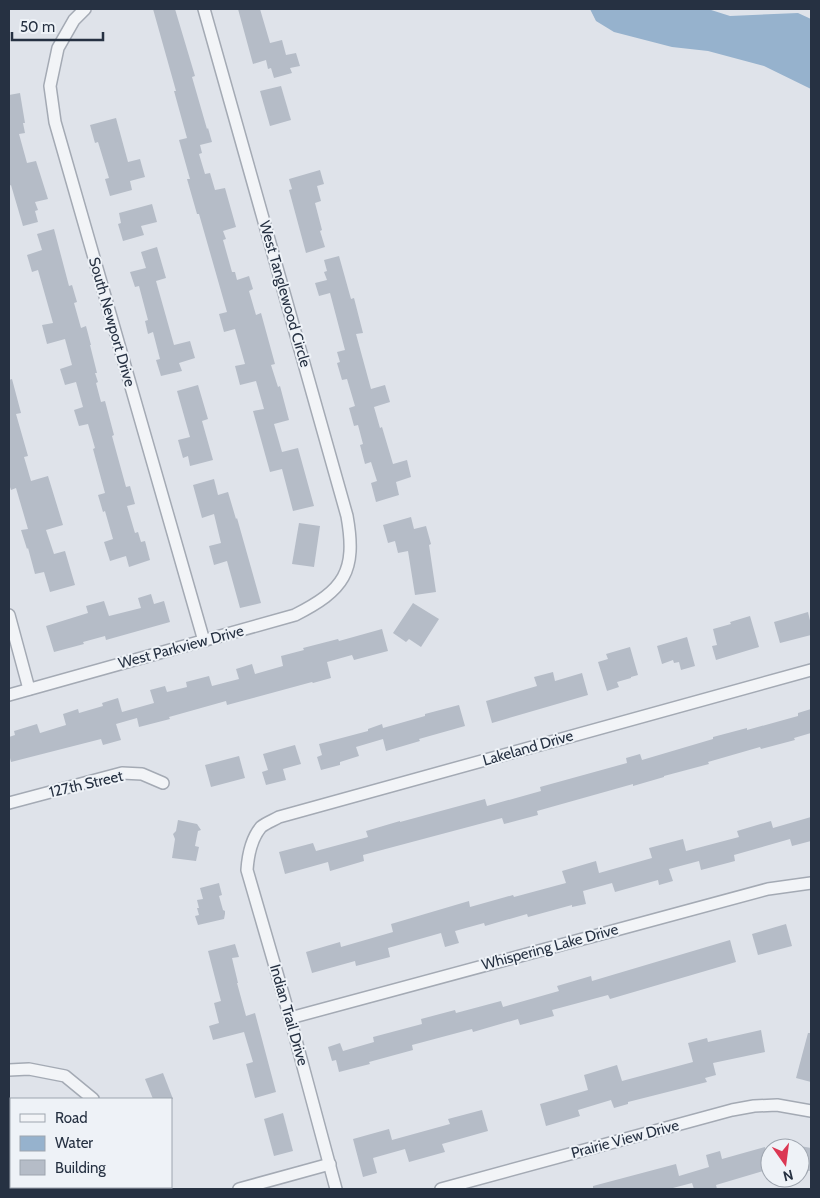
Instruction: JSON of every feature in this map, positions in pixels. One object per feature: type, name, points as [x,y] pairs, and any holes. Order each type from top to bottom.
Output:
[{"type":"street","name":"South Newport Drive","points":[[85,9],[74,20],[58,48],[50,86],[55,122],[204,641]]},
{"type":"street","name":"West Tanglewood Circle","points":[[204,9],[347,516],[350,552],[343,580]]},
{"type":"street","name":"West Parkview Drive","points":[[9,694],[295,615],[314,605],[332,592],[343,580]]},
{"type":"street","points":[[9,615],[29,689]]},
{"type":"street","name":"Lakeland Drive","points":[[253,840],[262,826],[279,817],[811,670]]},
{"type":"street","name":"127th Street","points":[[9,803],[122,773],[142,774],[163,783]]},
{"type":"street","name":"Indian Trail Drive","points":[[253,840],[248,855],[247,870],[290,1018],[336,1189]]},
{"type":"street","name":"Whispering Lake Drive","points":[[290,1018],[768,889],[811,883]]},
{"type":"street","points":[[9,1070],[29,1069],[65,1076],[92,1098]]},
{"type":"street","name":"Prairie View Drive","points":[[441,1189],[746,1107],[777,1105],[811,1111]]},
{"type":"street","points":[[239,1189],[330,1164]]},
{"type":"water","points":[[590,9],[708,9],[730,16],[798,13],[811,19],[811,89],[764,66],[708,51],[672,47],[614,32],[596,21]]},
{"type":"building","points":[[153,9],[175,9],[195,76],[192,77],[212,142],[200,145],[202,153],[199,154],[205,174],[210,173],[215,190],[225,188],[236,227],[223,231],[226,239],[223,240],[232,272],[235,272],[237,280],[249,276],[253,289],[249,291],[256,315],[261,313],[275,364],[271,365],[278,387],[280,386],[289,420],[274,424],[282,452],[298,448],[314,506],[293,511],[282,469],[270,472],[253,411],[264,409],[256,381],[240,385],[235,366],[245,364],[235,329],[224,332],[219,314],[227,312],[187,179],[190,179],[179,140],[187,138]]},
{"type":"building","points":[[238,9],[260,9],[270,43],[282,40],[286,55],[296,53],[300,66],[290,68],[292,73],[274,78],[271,68],[268,69],[266,60],[253,64]]},
{"type":"building","points":[[281,86],[291,120],[270,126],[260,91]]},
{"type":"building","points":[[20,93],[25,133],[19,134],[27,163],[36,161],[48,199],[35,202],[38,210],[35,211],[38,222],[23,226],[11,185],[9,186],[9,95]]},
{"type":"building","points":[[116,118],[128,162],[140,159],[145,177],[130,181],[132,190],[110,196],[105,179],[109,178],[98,142],[95,143],[90,125]]},
{"type":"building","points":[[320,170],[324,184],[317,186],[321,201],[315,203],[325,247],[306,253],[289,190],[292,189],[289,179]]},
{"type":"building","points":[[152,204],[157,222],[141,226],[144,235],[123,241],[118,224],[121,223],[119,213]]},
{"type":"building","points":[[54,229],[69,286],[72,285],[77,302],[74,303],[81,328],[86,326],[97,373],[95,373],[98,382],[96,383],[101,402],[105,401],[114,435],[112,436],[126,487],[130,486],[135,504],[127,506],[135,533],[138,532],[141,542],[145,541],[150,560],[129,567],[126,556],[110,561],[104,542],[113,539],[98,495],[105,493],[93,449],[95,448],[88,424],[79,426],[74,410],[83,407],[76,382],[65,385],[60,369],[72,365],[65,339],[47,344],[42,325],[53,323],[38,270],[32,272],[27,255],[42,250],[37,234]]},
{"type":"building","points":[[157,247],[166,278],[156,281],[174,345],[190,341],[195,358],[179,363],[182,371],[161,376],[156,360],[160,359],[153,332],[148,334],[145,321],[148,320],[139,286],[135,287],[130,272],[146,268],[141,252]]},
{"type":"building","points":[[339,256],[351,299],[354,298],[363,333],[356,334],[371,389],[385,385],[390,402],[374,407],[380,428],[382,427],[393,464],[407,460],[411,477],[396,482],[399,495],[376,502],[371,483],[377,481],[371,462],[365,464],[360,445],[363,444],[358,425],[354,426],[349,408],[355,406],[347,379],[342,380],[337,363],[340,362],[337,352],[345,350],[330,293],[319,296],[315,283],[327,280],[324,272],[327,271],[324,260]]},
{"type":"building","points":[[12,379],[21,413],[16,414],[28,456],[24,457],[31,481],[48,476],[63,525],[46,530],[54,554],[65,551],[75,585],[50,592],[44,572],[35,574],[21,530],[28,529],[16,488],[11,490],[9,484],[9,380]]},
{"type":"building","points":[[198,385],[208,419],[202,421],[213,460],[190,466],[188,456],[183,458],[178,440],[190,437],[177,391]]},
{"type":"building","points":[[214,479],[218,495],[228,492],[261,603],[240,608],[227,561],[214,565],[209,546],[221,543],[214,514],[202,518],[193,485]]},
{"type":"building","points":[[411,517],[414,529],[426,526],[431,544],[429,545],[436,592],[415,595],[408,551],[398,553],[395,541],[388,543],[383,525]]},
{"type":"building","points":[[299,523],[320,526],[314,567],[292,564]]},
{"type":"building","points":[[151,594],[154,604],[164,601],[170,622],[106,640],[105,636],[54,652],[46,626],[88,613],[86,606],[104,601],[109,616],[141,608],[138,598]]},
{"type":"building","points":[[413,603],[439,619],[421,647],[409,639],[406,642],[393,633]]},
{"type":"building","points":[[808,612],[811,635],[780,643],[774,622]]},
{"type":"building","points":[[750,616],[759,647],[716,660],[712,646],[717,645],[713,629]]},
{"type":"building","points":[[382,629],[388,651],[354,660],[352,655],[327,662],[331,678],[227,705],[226,701],[139,727],[137,718],[116,724],[121,740],[103,745],[101,739],[11,762],[9,737],[15,735],[14,731],[37,724],[40,733],[66,725],[63,714],[78,709],[79,713],[103,706],[102,703],[118,698],[122,712],[154,703],[150,690],[165,686],[167,692],[187,687],[186,682],[209,676],[212,686],[239,679],[236,669],[252,664],[255,674],[283,666],[281,656],[304,650],[303,648],[338,639],[339,641]]},
{"type":"building","points":[[687,637],[695,666],[681,670],[679,662],[674,663],[673,660],[662,664],[657,646]]},
{"type":"building","points":[[630,647],[638,675],[617,682],[619,687],[607,691],[598,662],[608,659],[606,654]]},
{"type":"building","points":[[553,672],[555,681],[582,673],[588,695],[492,723],[486,701],[537,686],[534,677]]},
{"type":"building","points":[[459,705],[465,726],[386,751],[383,739],[356,747],[359,756],[340,762],[340,765],[321,770],[317,757],[322,755],[319,744],[368,731],[368,729],[382,724],[383,728]]},
{"type":"building","points":[[811,709],[811,733],[794,738],[795,740],[761,749],[760,747],[633,786],[633,784],[537,811],[538,815],[504,824],[502,818],[363,855],[364,861],[330,871],[328,862],[285,874],[279,852],[313,843],[316,851],[368,837],[366,831],[485,799],[487,806],[541,791],[540,787],[627,763],[626,758],[640,754],[642,760],[713,739],[713,737],[798,716],[798,713]]},
{"type":"building","points":[[295,745],[301,764],[283,769],[286,780],[266,785],[262,772],[268,770],[263,754]]},
{"type":"building","points":[[239,756],[245,778],[211,787],[205,765]]},
{"type":"building","points":[[811,817],[811,841],[792,846],[790,839],[734,855],[735,861],[701,870],[699,861],[669,869],[673,881],[659,885],[658,880],[615,892],[612,883],[583,891],[586,904],[572,907],[572,905],[528,917],[527,914],[485,926],[484,923],[455,931],[459,943],[445,947],[441,933],[388,948],[390,957],[356,966],[355,961],[312,973],[306,952],[340,942],[341,947],[393,932],[391,924],[469,901],[470,907],[566,883],[562,871],[596,861],[599,873],[652,858],[649,848],[683,839],[686,851],[739,837],[737,831],[771,821],[773,828]]},
{"type":"building","points":[[178,820],[197,824],[201,830],[198,831],[195,846],[199,847],[196,861],[172,858],[175,839],[173,834],[176,831]]},
{"type":"building","points":[[219,883],[222,895],[219,896],[225,911],[224,919],[198,925],[195,916],[199,915],[197,900],[203,899],[200,888]]},
{"type":"building","points":[[786,924],[792,946],[758,955],[752,934]]},
{"type":"building","points":[[730,940],[736,962],[610,999],[608,995],[552,1010],[554,1016],[520,1025],[518,1019],[473,1032],[472,1029],[412,1045],[413,1050],[339,1072],[336,1060],[332,1061],[328,1047],[340,1043],[343,1051],[374,1042],[373,1037],[422,1024],[421,1019],[455,1010],[456,1013],[501,1001],[503,1007],[559,991],[557,986],[591,976],[592,981]]},
{"type":"building","points":[[235,944],[239,957],[232,958],[246,1016],[255,1013],[276,1092],[255,1098],[246,1064],[253,1062],[244,1032],[213,1040],[209,1026],[219,1023],[214,1003],[221,1001],[208,951]]},
{"type":"building","points":[[761,1030],[765,1052],[713,1063],[716,1075],[705,1078],[707,1082],[628,1102],[628,1104],[614,1108],[611,1100],[578,1110],[580,1116],[546,1126],[540,1104],[588,1090],[584,1075],[617,1065],[622,1081],[693,1062],[688,1043],[707,1038],[708,1042]]},
{"type":"building","points":[[808,1033],[811,1033],[811,1082],[796,1078]]},
{"type":"building","points":[[163,1073],[173,1099],[153,1098],[145,1079]]},
{"type":"building","points":[[482,1110],[488,1131],[442,1144],[445,1152],[409,1162],[405,1149],[373,1158],[377,1173],[363,1177],[353,1139],[389,1129],[392,1140],[450,1124],[448,1119]]},
{"type":"building","points":[[283,1113],[293,1151],[274,1156],[264,1119]]},
{"type":"building","points":[[760,1148],[760,1172],[716,1185],[717,1189],[694,1189],[692,1183],[669,1189],[593,1189],[593,1186],[676,1164],[679,1176],[709,1167],[706,1155],[720,1151],[722,1159]]},
{"type":"building","points":[[810,1148],[811,1148],[810,1171]]}]
